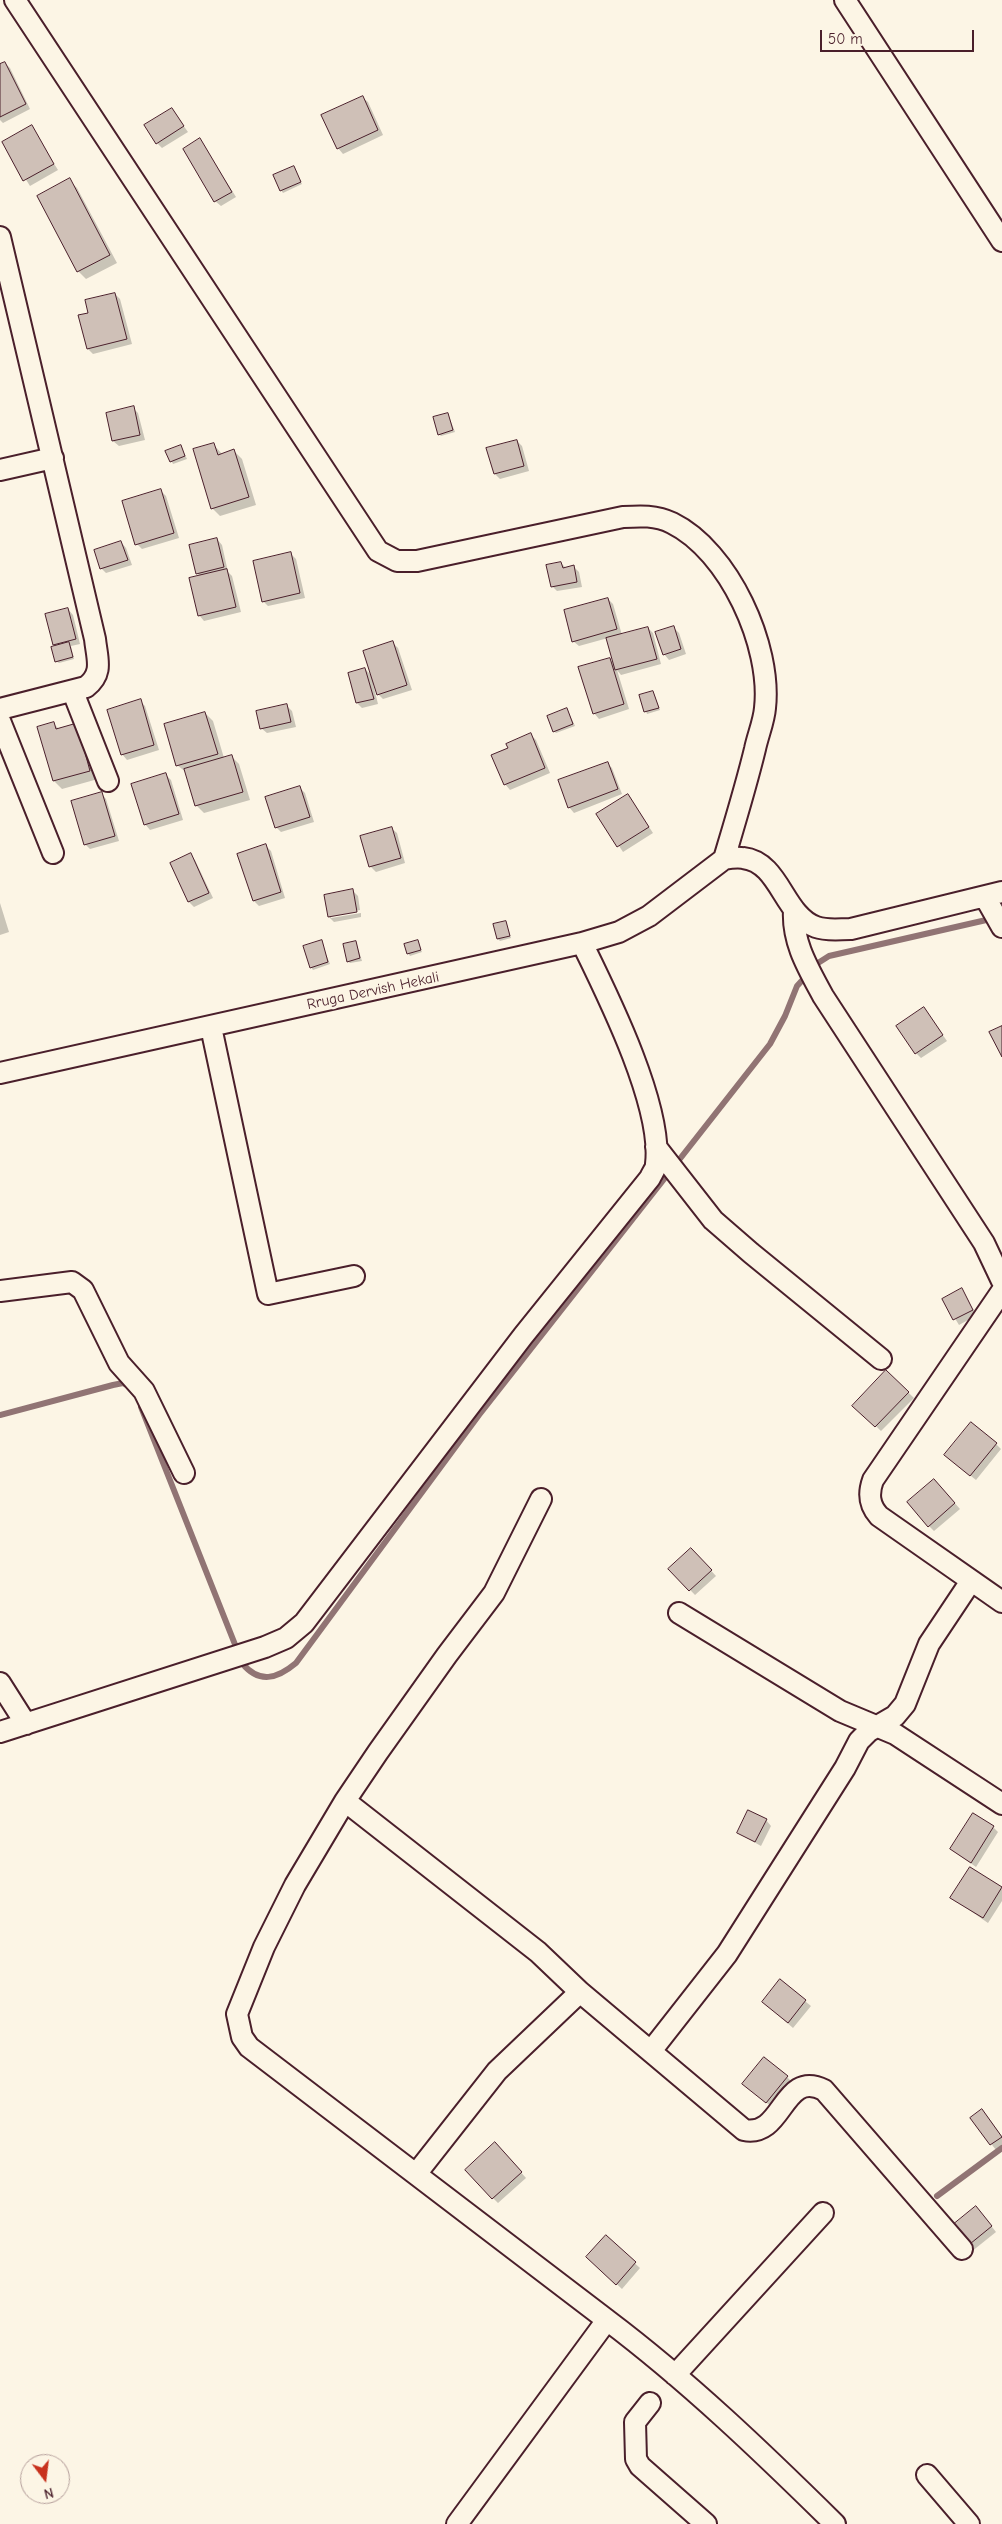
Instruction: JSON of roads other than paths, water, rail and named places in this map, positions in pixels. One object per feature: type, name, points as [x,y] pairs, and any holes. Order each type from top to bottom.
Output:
[{"type":"street","points":[[15,0],[378,551],[397,561],[417,561],[623,517],[647,516],[671,523],[691,536],[722,566],[741,596],[765,671],[765,708],[724,859],[743,858],[759,863],[771,875],[794,910],[805,921],[816,927],[832,930],[851,929],[996,907]]},
{"type":"street","points":[[845,0],[1002,241]]},
{"type":"street","points":[[0,238],[7,301],[53,458],[95,639],[98,672],[94,680],[86,687],[0,709]]},
{"type":"street","points":[[0,470],[53,458]]},
{"type":"street","points":[[72,692],[108,781]]},
{"type":"street","points":[[0,721],[53,853]]},
{"type":"street","name":"Rruga Dervish Hekali","points":[[0,1073],[582,943],[619,932],[648,916],[724,859]]},
{"type":"street","points":[[794,910],[794,933],[803,958],[822,996],[984,1244],[1002,1281]]},
{"type":"street","points":[[582,943],[609,998],[643,1084],[662,1153],[713,1220],[881,1359]]},
{"type":"street","points":[[211,1027],[268,1294],[354,1276]]},
{"type":"street","points":[[0,1732],[264,1647],[286,1638],[304,1624],[523,1336],[650,1178],[662,1153]]},
{"type":"street","points":[[0,1291],[72,1282],[83,1290],[108,1344],[119,1363],[144,1392],[184,1473]]},
{"type":"street","points":[[1002,1291],[873,1480],[869,1490],[870,1501],[879,1516],[1002,1602]]},
{"type":"street","points":[[541,1498],[494,1594],[447,1655],[345,1801],[295,1884],[264,1947],[237,2014],[239,2028],[242,2037],[250,2047],[646,2349],[835,2524]]},
{"type":"street","points":[[651,2051],[727,1954],[845,1768],[859,1741],[877,1725],[896,1716],[905,1704],[930,1644],[971,1582]]},
{"type":"street","points":[[679,1614],[840,1711],[895,1734],[1002,1804]]},
{"type":"street","points":[[0,1683],[26,1724]]},
{"type":"street","points":[[345,1801],[538,1952],[580,1992],[744,2130],[752,2132],[771,2122],[793,2093],[801,2087],[816,2086],[824,2090],[962,2249]]},
{"type":"street","points":[[416,2174],[497,2071],[580,1992]]},
{"type":"street","points":[[675,2375],[823,2214]]},
{"type":"street","points":[[456,2524],[607,2320]]},
{"type":"street","points":[[650,2403],[635,2422],[636,2459],[640,2466],[706,2524]]},
{"type":"street","points":[[927,2475],[969,2524]]},
{"type":"waterway","points":[[242,1663],[255,1674],[268,1677],[282,1673],[296,1663],[479,1415],[770,1044],[785,1016],[797,986],[818,963],[829,956],[995,918]]},
{"type":"waterway","points":[[0,1415],[113,1385],[123,1383],[131,1387]]},
{"type":"waterway","points":[[141,1407],[236,1647]]},
{"type":"waterway","points":[[937,2196],[1002,2148]]}]
